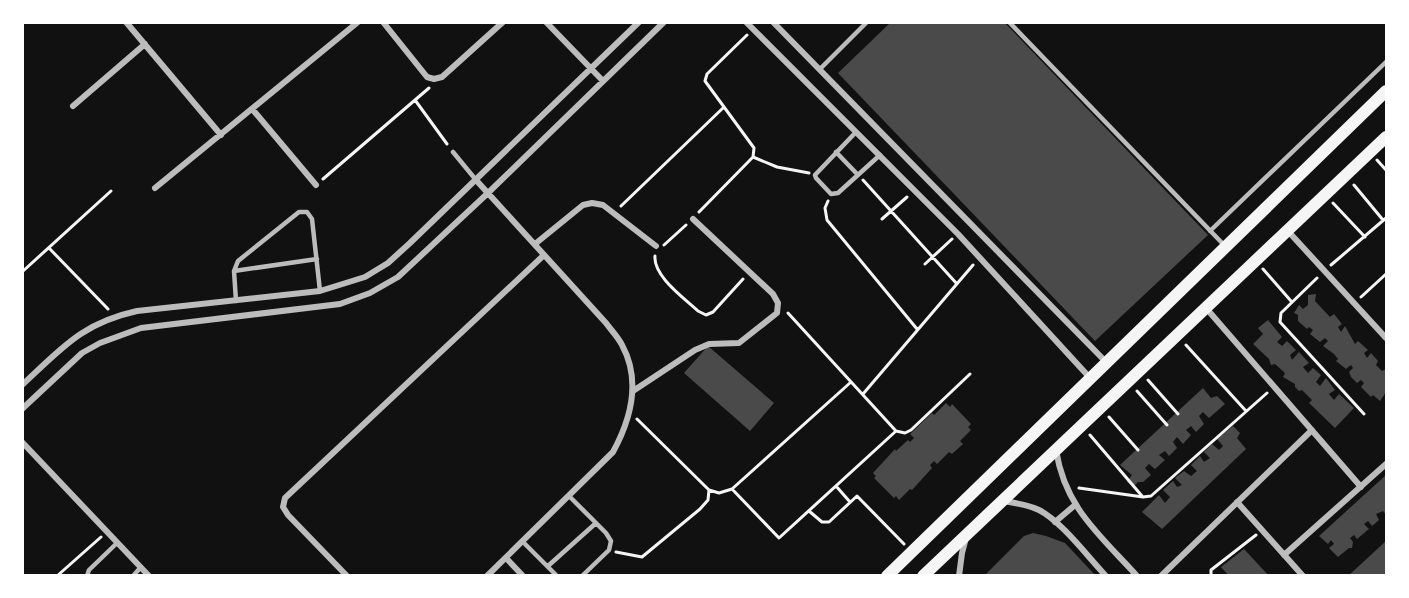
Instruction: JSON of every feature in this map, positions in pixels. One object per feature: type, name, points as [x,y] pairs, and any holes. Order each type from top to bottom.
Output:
[{"type":"main road","points":[[886,576],[1386,92]]},
{"type":"main road","points":[[927,574],[1081,424],[1386,137]]},
{"type":"street","points":[[126,22],[221,135]]},
{"type":"street","points":[[155,188],[358,22]]},
{"type":"street","points":[[383,22],[427,76],[434,79],[442,77],[503,22]]},
{"type":"street","points":[[546,22],[603,81]]},
{"type":"street","points":[[22,385],[71,339],[114,316],[137,311],[320,291],[365,277],[388,263],[639,22]]},
{"type":"street","points":[[22,408],[82,353],[120,334],[141,328],[340,304],[370,293],[398,277],[664,22]]},
{"type":"street","points":[[746,22],[958,234],[1091,379]]},
{"type":"street","points":[[772,22],[1107,363]]},
{"type":"street","points":[[73,106],[145,44]]},
{"type":"street","points":[[253,110],[316,185]]},
{"type":"street","points":[[476,180],[606,323],[622,345],[631,370],[633,391],[624,433],[613,452],[487,576]]},
{"type":"street","points":[[535,244],[583,205],[592,203],[603,205],[656,246]]},
{"type":"street","points":[[633,391],[695,350],[709,344],[740,343],[777,313],[778,303],[773,294],[693,219]]},
{"type":"street","points":[[1287,230],[1386,338]]},
{"type":"street","points":[[347,576],[288,515],[283,507],[285,498],[544,255]]},
{"type":"street","points":[[1205,308],[1361,487]]},
{"type":"street","points":[[1161,576],[1312,430]]},
{"type":"street","points":[[22,442],[149,576]]},
{"type":"street","points":[[1056,448],[1065,488],[1075,505],[1137,576]]},
{"type":"street","points":[[1284,555],[1386,464]]},
{"type":"street","points":[[1002,501],[1021,504],[1040,511],[1055,522],[1106,576]]},
{"type":"street","points":[[1237,502],[1303,576]]},
{"type":"street","points":[[1055,522],[1075,505]]},
{"type":"street","points":[[959,576],[967,535]]},
{"type":"street","points":[[506,558],[523,576]]},
{"type":"lane","points":[[820,69],[867,22]]},
{"type":"lane","points":[[1010,22],[1226,247]]},
{"type":"lane","points":[[1210,231],[1386,62]]},
{"type":"lane","points":[[856,132],[815,175],[831,194],[838,193],[880,155]]},
{"type":"lane","points":[[453,152],[476,180]]},
{"type":"lane","points":[[836,152],[858,175]]},
{"type":"lane","points":[[236,301],[234,270],[238,261],[299,212],[307,212],[312,219],[320,291]]},
{"type":"lane","points":[[234,270],[317,259]]},
{"type":"lane","points":[[569,496],[606,532],[611,541],[609,550],[582,576]]},
{"type":"lane","points":[[548,566],[596,523]]},
{"type":"lane","points":[[522,541],[557,576]]},
{"type":"lane","points":[[87,576],[89,570],[117,543]]},
{"type":"lane","points":[[133,576],[141,567]]},
{"type":"path","points":[[751,271],[713,312],[706,315],[698,311],[658,272],[654,262],[656,246],[663,246],[693,219],[753,157],[754,148],[705,81],[707,74],[753,29]]},
{"type":"path","points":[[316,185],[442,77]]},
{"type":"path","points":[[415,100],[453,152]]},
{"type":"path","points":[[614,213],[723,108]]},
{"type":"path","points":[[753,157],[777,167],[815,175]]},
{"type":"path","points":[[858,175],[957,284]]},
{"type":"path","points":[[1346,175],[1385,219],[1291,301],[1281,313],[1280,322],[1364,414]]},
{"type":"path","points":[[882,219],[915,190]]},
{"type":"path","points":[[22,272],[111,191]]},
{"type":"path","points":[[831,194],[825,208],[827,220],[918,330]]},
{"type":"path","points":[[1325,194],[1365,237]]},
{"type":"path","points":[[925,264],[958,234]]},
{"type":"path","points":[[49,248],[114,316]]},
{"type":"path","points":[[863,394],[980,258]]},
{"type":"path","points":[[1255,261],[1291,301]]},
{"type":"path","points":[[1354,303],[1386,274]]},
{"type":"path","points":[[778,303],[896,431],[905,433],[911,430],[970,374]]},
{"type":"path","points":[[1176,335],[1246,412]]},
{"type":"path","points":[[1139,370],[1178,414]]},
{"type":"path","points":[[1128,381],[1167,424]]},
{"type":"path","points":[[630,412],[710,490],[719,493],[732,489],[851,382]]},
{"type":"path","points":[[1065,488],[1092,489],[1143,497],[1152,496],[1274,387]]},
{"type":"path","points":[[1100,407],[1138,450]]},
{"type":"path","points":[[1081,424],[1143,497]]},
{"type":"path","points":[[732,489],[779,538],[896,431]]},
{"type":"path","points":[[836,486],[850,502]]},
{"type":"path","points":[[609,550],[642,557],[700,509],[708,500],[710,490]]},
{"type":"path","points":[[809,511],[822,522],[829,522],[856,496],[912,552]]},
{"type":"path","points":[[1211,576],[1211,570],[1262,530]]},
{"type":"path","points":[[57,576],[106,532]]},
{"type":"building","points":[[891,22],[1004,22],[1208,235],[1095,341],[838,73]]},
{"type":"building","points":[[1316,294],[1315,301],[1330,317],[1334,314],[1342,324],[1338,327],[1341,332],[1345,326],[1355,344],[1358,341],[1368,350],[1364,353],[1367,358],[1371,353],[1378,361],[1376,365],[1382,371],[1386,369],[1386,392],[1380,401],[1373,395],[1371,397],[1361,387],[1364,383],[1361,380],[1357,383],[1351,377],[1349,372],[1353,368],[1351,365],[1346,369],[1336,361],[1338,359],[1334,354],[1323,346],[1328,341],[1325,338],[1320,342],[1310,334],[1313,330],[1309,327],[1307,329],[1298,321],[1298,315],[1294,313],[1299,305],[1303,309],[1308,305],[1308,295]]},
{"type":"building","points":[[1268,320],[1282,337],[1277,342],[1282,346],[1287,341],[1296,350],[1290,355],[1292,360],[1299,352],[1309,363],[1303,367],[1308,373],[1313,368],[1321,375],[1316,382],[1320,386],[1326,378],[1335,390],[1329,394],[1334,400],[1339,394],[1354,408],[1335,428],[1309,403],[1312,400],[1302,390],[1299,391],[1295,384],[1283,377],[1285,373],[1275,364],[1271,365],[1269,359],[1253,344],[1263,334],[1258,328]]},
{"type":"building","points":[[708,346],[774,403],[750,431],[684,373]]},
{"type":"building","points":[[1203,388],[1211,398],[1217,396],[1225,404],[1209,418],[1203,412],[1199,416],[1204,424],[1196,432],[1191,426],[1186,430],[1191,435],[1183,444],[1177,437],[1173,442],[1177,448],[1169,456],[1165,451],[1159,455],[1165,460],[1155,469],[1149,464],[1145,468],[1151,475],[1133,487],[1127,482],[1132,475],[1120,465]]},
{"type":"building","points":[[946,403],[950,407],[952,404],[971,424],[968,427],[971,430],[960,441],[963,444],[952,454],[949,452],[937,464],[934,461],[930,465],[932,468],[912,490],[910,489],[899,500],[896,496],[894,498],[874,478],[876,476],[873,473],[895,449],[896,451],[908,440],[910,442],[914,438],[910,434]]},
{"type":"building","points":[[1233,426],[1240,433],[1237,438],[1246,449],[1162,529],[1142,512],[1159,495],[1165,503],[1170,497],[1163,490],[1173,481],[1177,487],[1182,485],[1175,478],[1184,471],[1191,476],[1197,471],[1191,465],[1200,456],[1204,462],[1210,458],[1204,452],[1212,444],[1219,450],[1223,446],[1217,439]]},
{"type":"building","points":[[1386,475],[1386,515],[1383,511],[1376,514],[1379,520],[1372,526],[1368,521],[1364,524],[1369,529],[1357,539],[1354,535],[1350,538],[1353,542],[1352,548],[1338,557],[1329,548],[1334,544],[1331,540],[1328,544],[1319,536]]},
{"type":"building","points":[[1033,533],[1065,543],[1096,576],[984,576],[1024,536]]},
{"type":"building","points":[[1386,541],[1386,576],[1348,576]]},
{"type":"building","points":[[1244,549],[1269,576],[1229,576],[1221,567]]}]
